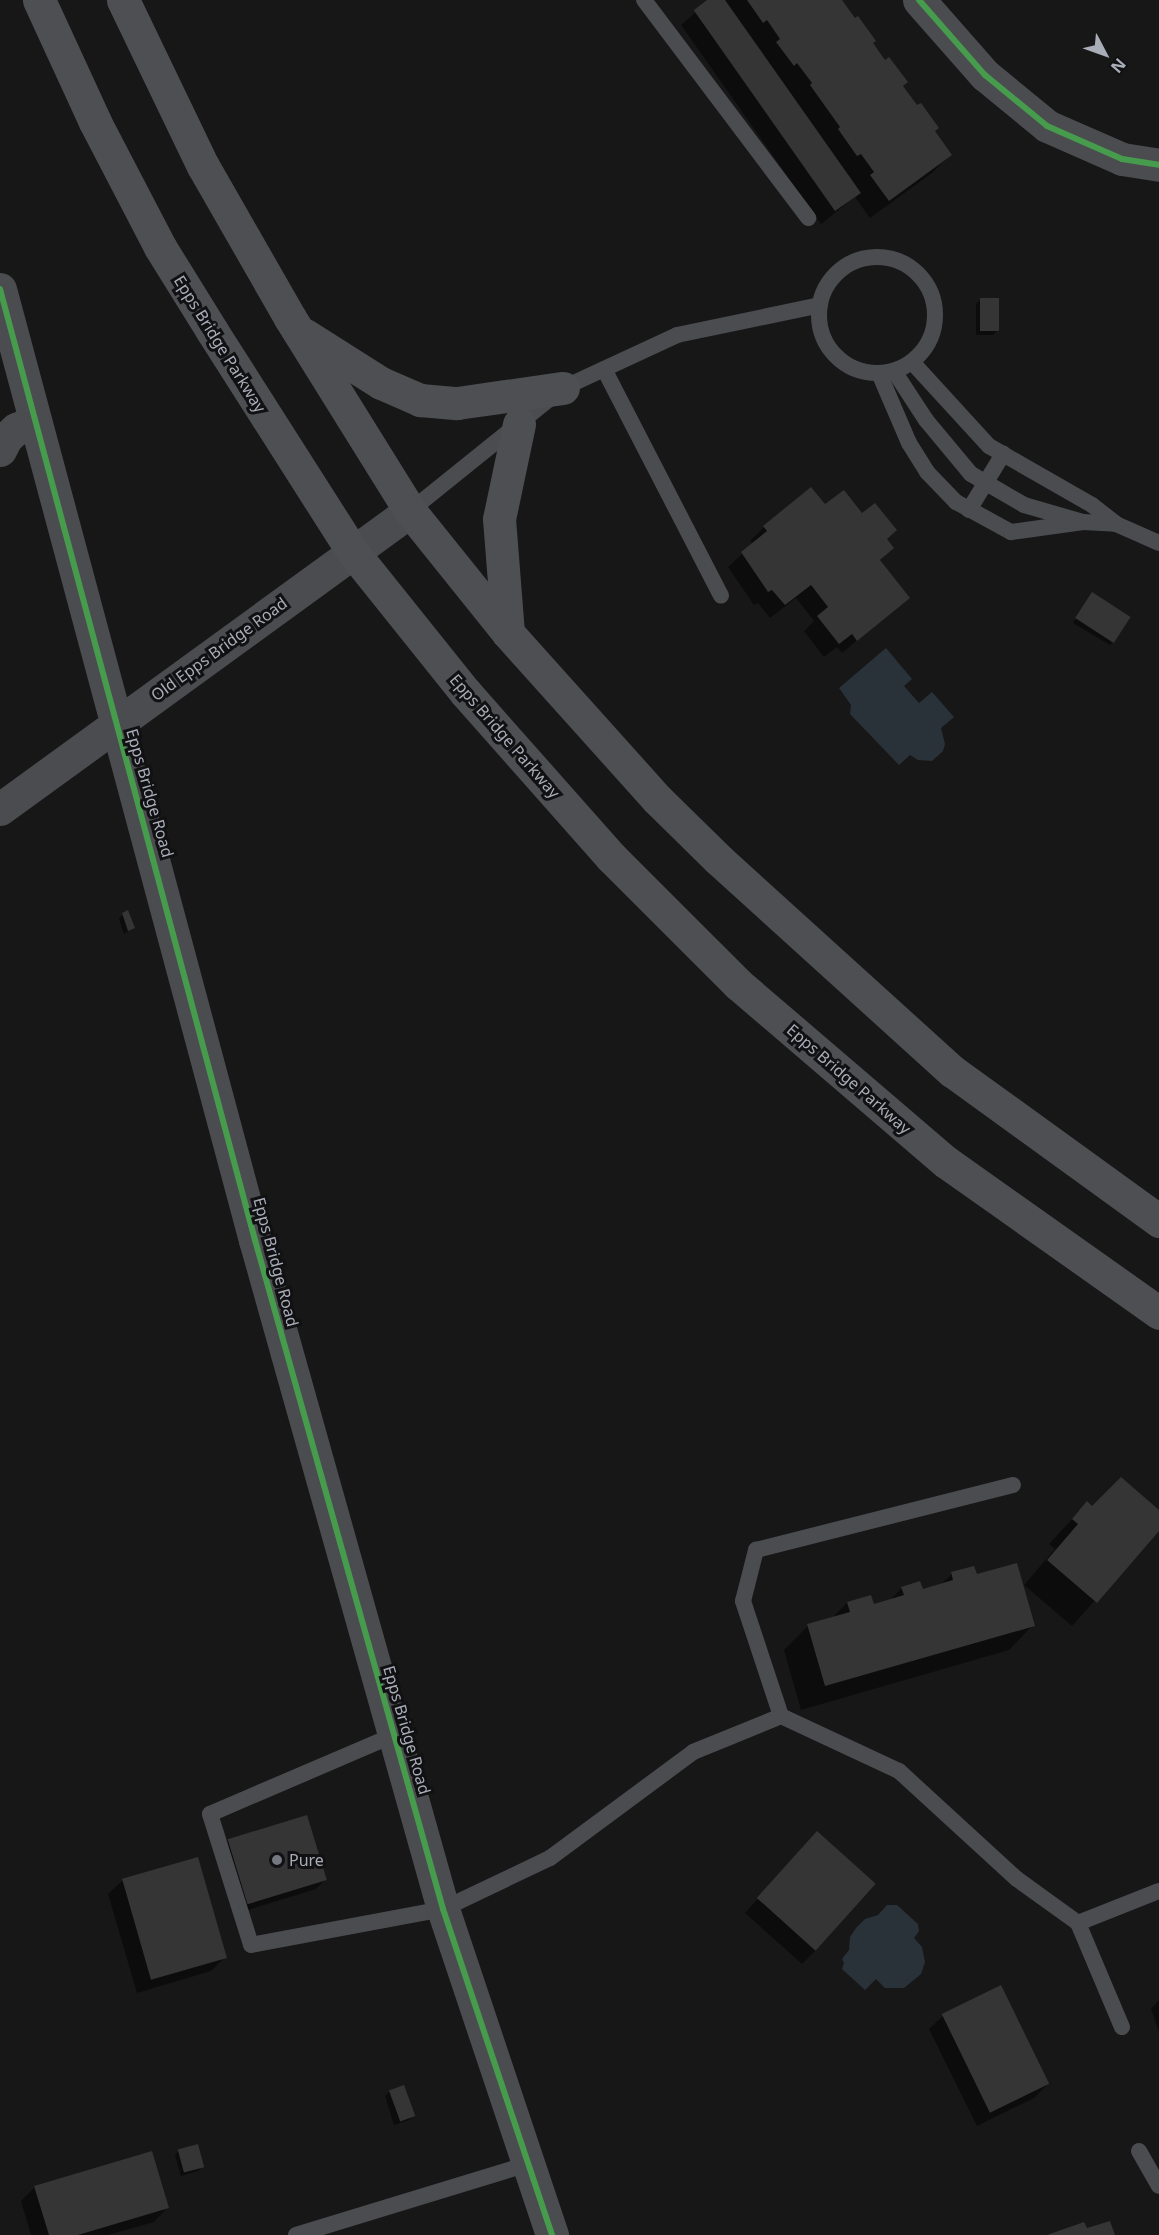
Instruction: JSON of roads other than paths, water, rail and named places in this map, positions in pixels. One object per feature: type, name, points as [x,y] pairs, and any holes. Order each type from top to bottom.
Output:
[{"type":"main road","name":"Epps Bridge Parkway","points":[[39,0],[95,122],[160,247],[352,551],[465,692],[611,857],[738,984],[946,1162],[1159,1313]]},
{"type":"main road","points":[[123,0],[203,165],[300,332],[410,511],[508,633],[658,800],[943,1063],[1159,1221]]},
{"type":"main road","points":[[300,332],[381,383],[420,400],[457,404],[563,388]]},
{"type":"main road","points":[[508,633],[499,519],[519,424]]},
{"type":"street","points":[[919,0],[925,11],[985,75],[1047,126],[1122,159],[1159,165]]},
{"type":"street","name":"Epps Bridge Road","points":[[0,289],[255,1240],[443,1909],[552,2235]]},
{"type":"street","points":[[0,450],[6,438],[16,429],[34,422]]},
{"type":"street","name":"Old Epps Bridge Road","points":[[0,809],[410,511]]},
{"type":"lane","points":[[644,0],[808,218]]},
{"type":"lane","points":[[886,257],[905,264],[926,283],[934,302],[933,330],[925,348],[912,362],[887,372],[859,371],[836,357],[824,340],[819,321],[820,305],[827,286],[842,269],[860,260],[886,257]]},
{"type":"lane","points":[[410,511],[563,388],[678,335],[820,305]]},
{"type":"lane","points":[[912,362],[989,446],[1092,505],[1116,524],[1159,543]]},
{"type":"lane","points":[[604,369],[721,596]]},
{"type":"lane","points":[[887,372],[971,474],[1024,505],[1083,522]]},
{"type":"lane","points":[[887,372],[909,443],[927,472],[956,502],[1011,532],[1083,522],[1116,524]]},
{"type":"lane","points":[[969,510],[1003,454]]},
{"type":"lane","points":[[1013,1485],[756,1550],[743,1601],[781,1716],[899,1771],[1017,1879],[1078,1923],[1122,2028]]},
{"type":"lane","points":[[394,1735],[210,1814],[251,1945],[443,1909],[550,1858],[693,1752],[781,1716]]},
{"type":"lane","points":[[1078,1923],[1159,1891]]},
{"type":"lane","points":[[1139,2151],[1159,2186]]},
{"type":"lane","points":[[296,2235],[345,2228],[528,2164]]},
{"type":"place","name":"Pure","points":[[277,1860]]}]
